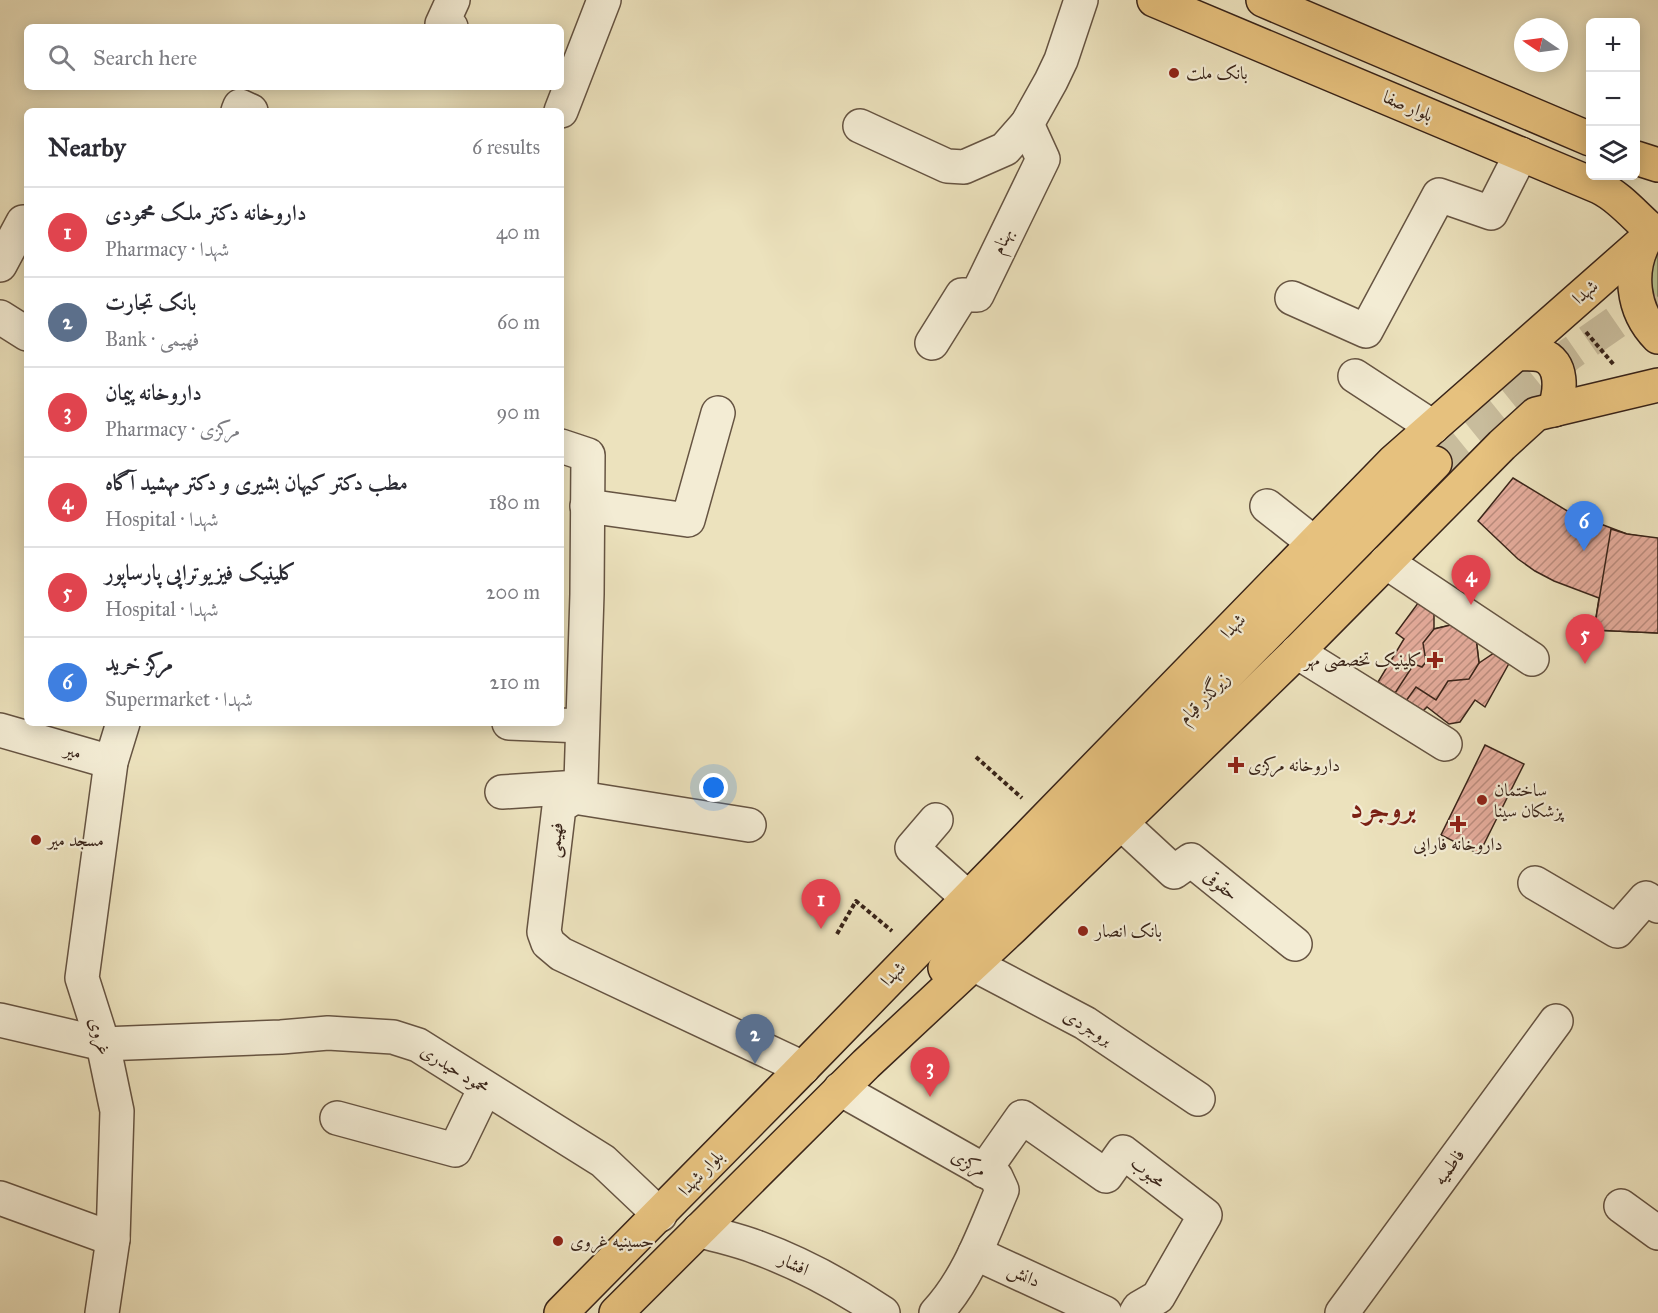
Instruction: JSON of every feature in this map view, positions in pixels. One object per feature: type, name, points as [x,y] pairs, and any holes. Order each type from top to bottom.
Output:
[{"type":"main road","name":"بلوار صفا","points":[[1154,0],[1614,194],[1624,207],[1651,231]]},
{"type":"main road","points":[[1263,0],[1586,137]]},
{"type":"main road","points":[[1640,160],[1658,165]]},
{"type":"main road","points":[[1651,231],[1635,273],[1636,299],[1645,321],[1658,337]]},
{"type":"main road","name":"شهدا","points":[[839,1030],[1393,462],[1651,231]]},
{"type":"main road","points":[[1516,354],[1542,356],[1553,363],[1560,382],[1559,398],[1554,410]]},
{"type":"main road","points":[[616,1313],[866,1064],[974,948],[1121,823],[1536,414],[1646,388]]},
{"type":"main road","name":"زیرگذر قیام","points":[[974,948],[1435,464]]},
{"type":"main road","points":[[839,1030],[974,948]]},
{"type":"main road","name":"بلوار شهدا","points":[[561,1313],[660,1215],[839,1030]]},
{"type":"street","points":[[442,24],[453,0]]},
{"type":"street","points":[[562,108],[568,71],[604,0]]},
{"type":"street","points":[[860,126],[947,166],[964,167],[1005,149],[1028,123],[1061,60],[1081,0]]},
{"type":"street","name":"بهنام","points":[[932,343],[962,295],[977,295],[1043,159],[1028,123]]},
{"type":"street","points":[[1292,298],[1366,332],[1439,195],[1491,213],[1521,153]]},
{"type":"street","points":[[0,265],[23,222]]},
{"type":"street","points":[[0,317],[24,331]]},
{"type":"street","points":[[1355,376],[1433,427]]},
{"type":"street","points":[[587,506],[688,520],[718,413]]},
{"type":"street","points":[[564,447],[588,455],[582,726],[577,792]]},
{"type":"street","points":[[1267,506],[1314,543]]},
{"type":"street","points":[[1386,562],[1532,660]]},
{"type":"street","points":[[1297,652],[1445,744]]},
{"type":"street","points":[[564,725],[582,726]]},
{"type":"street","points":[[111,762],[122,726]]},
{"type":"street","name":"میر","points":[[0,730],[111,762]]},
{"type":"street","name":"غروی","points":[[102,1313],[113,1239],[117,1111],[104,1044],[82,978],[111,762]]},
{"type":"street","points":[[502,792],[577,792],[749,825]]},
{"type":"street","name":"فهیمی","points":[[577,792],[559,807],[544,932],[548,943],[561,954],[803,1068]]},
{"type":"street","points":[[936,820],[912,848],[968,898]]},
{"type":"street","name":"حقوقی","points":[[1121,823],[1174,872],[1191,860],[1295,944]]},
{"type":"street","points":[[1535,883],[1617,931],[1652,902]]},
{"type":"street","name":"بروجردی","points":[[974,948],[1198,1100]]},
{"type":"street","name":"محمود حیدری","points":[[0,1020],[104,1044],[328,1033],[393,1037],[418,1045],[603,1161],[660,1215]]},
{"type":"street","name":"فاطمیه","points":[[1342,1313],[1556,1021]]},
{"type":"street","points":[[337,1118],[455,1150],[485,1088]]},
{"type":"street","name":"مرکزی","points":[[840,1089],[996,1178],[1002,1190],[975,1253],[945,1304],[936,1313]]},
{"type":"street","name":"محبوب","points":[[984,1171],[1022,1117],[1106,1176],[1123,1152],[1205,1215],[1158,1297],[1139,1308],[1136,1313]]},
{"type":"street","points":[[0,1198],[113,1239]]},
{"type":"street","points":[[1621,1206],[1658,1233]]},
{"type":"street","name":"افشار","points":[[699,1230],[757,1247],[811,1271],[883,1313]]},
{"type":"street","name":"دانش","points":[[975,1253],[1105,1313]]},
{"type":"path","points":[[1567,308],[1646,388]]},
{"type":"path","points":[[976,757],[1046,818]]},
{"type":"path","points":[[837,934],[856,901],[916,951]]},
{"type":"green space","points":[[1658,249],[1658,312],[1651,281]]},
{"type":"building","points":[[1513,478],[1569,512],[1627,534],[1658,539],[1658,633],[1594,630],[1599,598],[1554,581],[1535,571],[1518,559],[1478,521]]},
{"type":"building","points":[[1611,529],[1627,534],[1658,538],[1658,633],[1594,630]]},
{"type":"building","name":"کلینیک تخصصی مهر","points":[[1424,595],[1434,603],[1434,629],[1455,624],[1476,638],[1479,663],[1500,649],[1512,658],[1485,707],[1475,700],[1460,722],[1449,724],[1427,707],[1423,711],[1378,682],[1404,639],[1396,633]]},
{"type":"building","points":[[1455,624],[1476,638],[1479,663],[1469,679],[1448,681],[1436,700],[1416,687],[1406,701],[1395,693],[1414,664],[1422,667],[1426,662],[1423,643],[1434,629]]},
{"type":"building","name":"ساختمان پزشکان سینا","points":[[1485,745],[1524,764],[1479,854],[1441,835]]},
{"type":"tunnel","points":[[1435,463],[1570,354],[1658,293]]},
{"type":"place","name":"بانک ملت","points":[[1174,73]]},
{"type":"place","name":"مرکز خرید","points":[[1584,551]]},
{"type":"place","name":"مطب دکتر کیهان بشیری و دکتر مهشید آگاه","points":[[1471,605]]},
{"type":"place","name":"کلینیک تخصصی مهر","points":[[1435,660]]},
{"type":"place","name":"کلینیک فیزیوتراپی پارساپور","points":[[1585,664]]},
{"type":"place","name":"داروخانه مرکزی","points":[[1236,765]]},
{"type":"place","name":"ساختمان پزشکان سینا","points":[[1482,800]]},
{"type":"place","name":"داروخانه فارابی","points":[[1458,824]]},
{"type":"place","name":"مسجد میر","points":[[36,840]]},
{"type":"place","name":"داروخانه دکتر ملک محمودی","points":[[821,929]]},
{"type":"place","name":"بانک انصار","points":[[1083,931]]},
{"type":"place","name":"بانک تجارت","points":[[755,1064]]},
{"type":"place","name":"داروخانه پیمان","points":[[930,1097]]},
{"type":"place","name":"حسینیه غروی","points":[[558,1241]]},
{"type":"district","name":"بروجرد","points":[[1383,808]]}]
